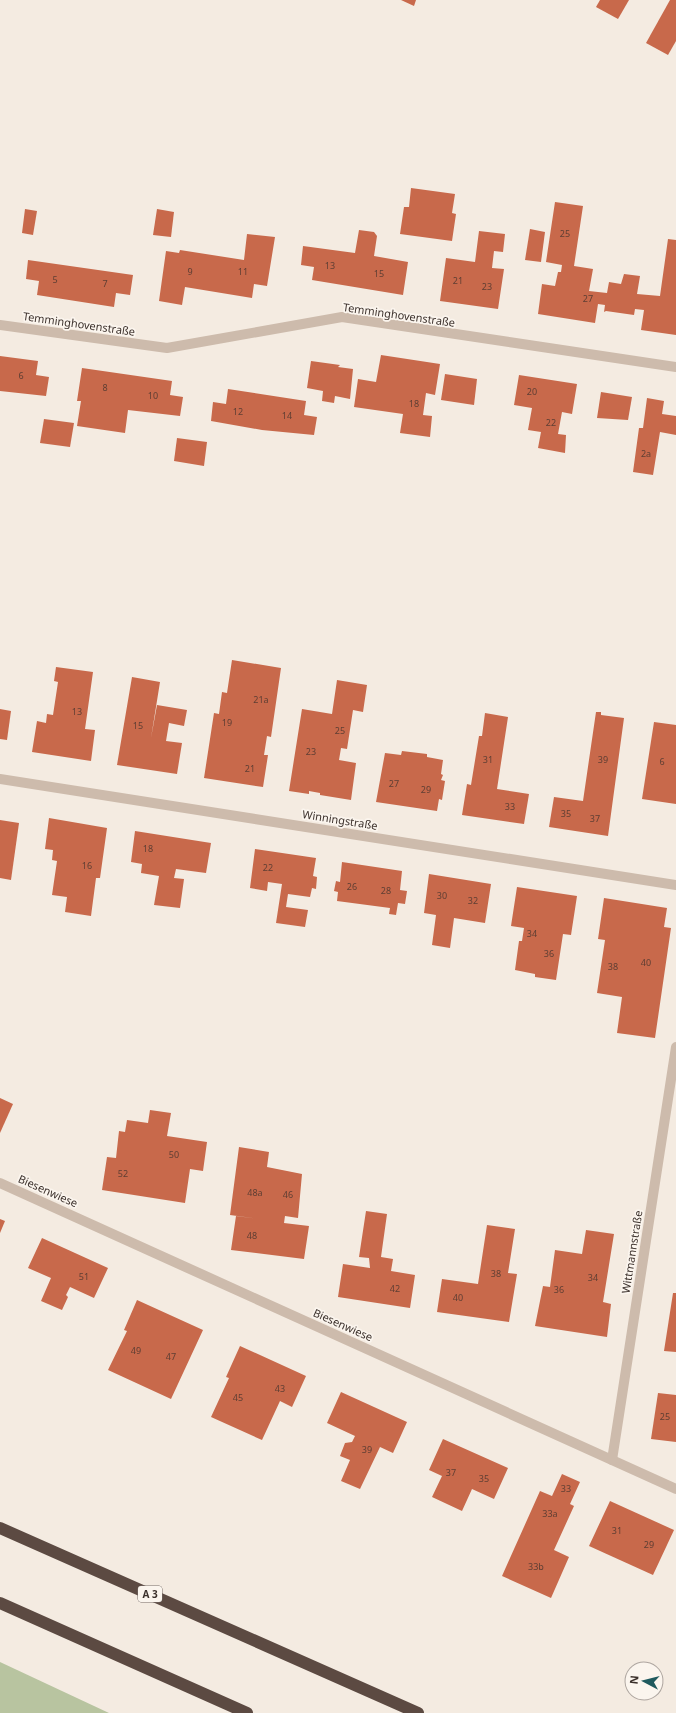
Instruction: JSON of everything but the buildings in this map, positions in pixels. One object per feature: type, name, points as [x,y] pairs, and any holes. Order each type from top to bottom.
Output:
[{"type":"highway","name":"A 3","points":[[0,1528],[418,1713]]},
{"type":"highway","points":[[0,1603],[247,1713]]},
{"type":"street","name":"Temminghovenstraße","points":[[0,325],[167,348],[342,317],[676,367]]},
{"type":"street","name":"Winningstraße","points":[[0,779],[676,885]]},
{"type":"street","name":"Wittmannstraße","points":[[612,1460],[676,1047]]},
{"type":"street","name":"Biesenwiese","points":[[0,1183],[676,1489]]},
{"type":"green space","points":[[0,1662],[109,1713],[0,1713]]}]
